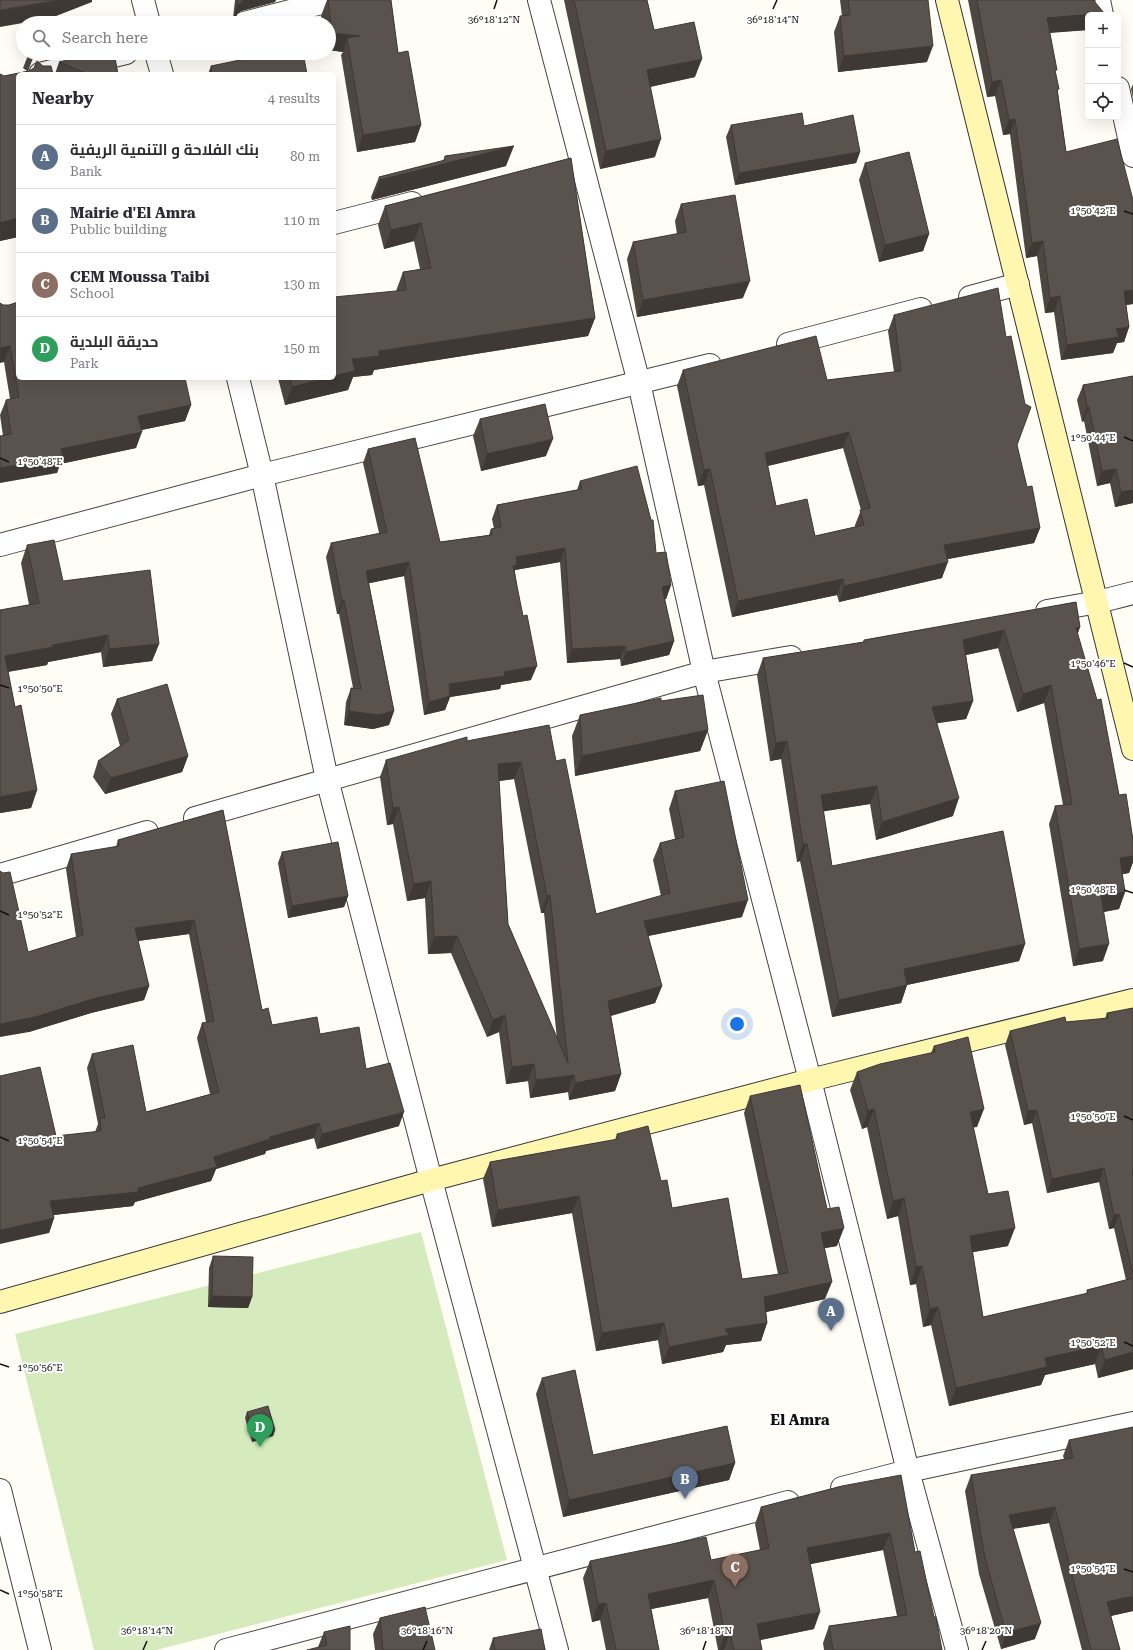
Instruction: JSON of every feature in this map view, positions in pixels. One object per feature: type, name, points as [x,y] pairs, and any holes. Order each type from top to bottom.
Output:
[{"type":"main road","points":[[947,0],[1098,602],[1133,749]]},
{"type":"main road","points":[[0,1302],[431,1180],[810,1080],[1133,1000]]},
{"type":"street","points":[[143,0],[147,16]]},
{"type":"street","points":[[271,16],[333,0]]},
{"type":"street","points":[[539,0],[573,162],[639,383],[704,672],[810,1080],[908,1471],[957,1650]]},
{"type":"street","points":[[1099,0],[1101,12]]},
{"type":"street","points":[[48,72],[97,60]]},
{"type":"street","points":[[158,60],[161,72]]},
{"type":"street","points":[[1121,102],[1133,156]]},
{"type":"street","points":[[336,222],[434,197]]},
{"type":"street","points":[[770,349],[1018,284]]},
{"type":"street","points":[[0,545],[262,475],[732,359]]},
{"type":"street","points":[[238,380],[262,475],[327,779],[431,1180],[557,1650]]},
{"type":"street","points":[[1027,615],[1098,602],[1133,593]]},
{"type":"street","points":[[0,876],[327,779],[704,672],[814,652]]},
{"type":"street","points":[[226,1650],[908,1471],[1133,1423]]},
{"type":"street","points":[[0,1490],[40,1650]]},
{"type":"green space","points":[[421,1232],[507,1560],[156,1650],[94,1650],[15,1334]]},
{"type":"building","points":[[0,0],[59,0],[0,10]]},
{"type":"building","points":[[238,0],[244,0],[237,6]]},
{"type":"building","points":[[328,0],[391,0],[398,53],[408,51],[421,125],[363,135],[347,38],[360,36],[336,33],[336,16],[330,16]]},
{"type":"building","points":[[574,0],[647,0],[654,30],[694,22],[702,59],[647,70],[661,139],[606,151]]},
{"type":"building","points":[[848,0],[928,0],[933,46],[844,56],[840,16],[850,15]]},
{"type":"building","points":[[977,0],[1095,0],[1103,12],[1085,12],[1085,15],[1047,18],[1057,70],[1055,70],[1059,89],[1057,90],[1066,152],[1117,139],[1133,200],[1133,290],[1124,291],[1129,327],[1116,329],[1119,337],[1067,345],[1060,296],[1050,298],[1043,241],[1032,243],[1015,119],[1009,120],[1001,80],[992,82]]},
{"type":"building","points":[[67,60],[115,60],[118,72],[83,72],[59,62]]},
{"type":"building","points":[[240,60],[304,60],[307,72],[212,72],[211,66]]},
{"type":"building","points":[[37,61],[43,66],[51,66],[52,72],[24,72],[34,68]]},
{"type":"building","points":[[0,74],[4,76],[16,74],[16,219],[0,223]]},
{"type":"building","points":[[802,113],[804,126],[853,115],[860,152],[739,173],[731,125]]},
{"type":"building","points":[[514,146],[380,180],[379,177],[445,160],[445,156]]},
{"type":"building","points":[[909,152],[929,234],[885,245],[865,163]]},
{"type":"building","points":[[571,158],[595,318],[379,351],[379,356],[352,359],[355,371],[336,376],[336,297],[406,290],[403,272],[431,268],[421,223],[391,230],[385,206]]},
{"type":"building","points":[[735,195],[750,281],[643,300],[633,242],[686,232],[681,204]]},
{"type":"building","points":[[998,288],[1006,337],[1011,336],[1025,404],[1031,407],[1017,445],[1027,487],[1032,486],[1040,528],[944,545],[948,562],[844,586],[843,579],[738,601],[710,469],[704,470],[683,370],[816,336],[827,380],[901,371],[894,315]],"holes":[[[849,432],[870,508],[860,510],[864,525],[815,536],[807,499],[776,506],[765,453]]]},
{"type":"building","points":[[0,303],[3,305],[16,303],[16,380],[10,346],[0,348]]},
{"type":"building","points":[[1133,376],[1133,490],[1121,492],[1116,469],[1102,471],[1083,385]]},
{"type":"building","points":[[16,380],[185,380],[191,405],[138,416],[142,432],[61,449],[63,457],[0,468],[0,436],[11,434],[6,400],[19,397]]},
{"type":"building","points":[[290,380],[318,380],[292,387]]},
{"type":"building","points":[[545,404],[553,439],[487,454],[480,419]]},
{"type":"building","points":[[415,438],[440,542],[492,535],[491,529],[501,527],[497,505],[582,489],[580,481],[637,466],[651,520],[653,520],[656,553],[666,552],[671,585],[662,587],[674,641],[626,652],[625,646],[572,649],[565,548],[516,557],[517,565],[513,566],[523,616],[527,615],[537,666],[504,672],[505,676],[449,684],[450,696],[429,702],[409,562],[366,571],[394,711],[378,715],[349,711],[351,688],[361,689],[344,600],[342,601],[331,543],[387,532],[368,449]]},
{"type":"building","points":[[54,540],[63,581],[150,570],[159,644],[109,649],[108,635],[5,656],[15,707],[21,705],[37,790],[0,797],[0,610],[39,603],[27,545]]},
{"type":"building","points":[[1076,602],[1080,627],[1076,628],[1097,700],[1101,699],[1119,795],[1126,794],[1133,840],[1133,856],[1120,858],[1125,892],[1101,896],[1109,944],[1079,949],[1055,806],[1072,804],[1051,685],[1023,694],[1004,630],[963,640],[973,701],[932,707],[959,798],[882,822],[877,786],[821,795],[832,866],[1003,831],[1025,944],[904,969],[907,985],[839,1000],[807,844],[803,844],[787,741],[776,743],[763,658],[864,642],[864,640]]},
{"type":"building","points":[[167,684],[188,756],[111,778],[98,761],[129,740],[117,699]]},
{"type":"building","points":[[703,695],[708,730],[582,756],[580,715],[661,698],[661,701]]},
{"type":"building","points":[[549,725],[556,761],[565,759],[596,914],[670,893],[660,843],[684,837],[675,791],[724,781],[748,900],[644,921],[662,986],[608,1001],[621,1074],[575,1083],[574,1075],[536,1080],[534,1064],[512,1067],[505,1015],[493,1020],[457,936],[434,937],[431,881],[414,884],[399,807],[393,808],[386,760],[467,737],[467,741]],"holes":[[[521,762],[547,896],[550,895],[568,1063],[508,924],[498,764]]]},
{"type":"building","points":[[223,810],[262,1010],[268,1008],[272,1025],[317,1017],[320,1034],[359,1027],[366,1069],[390,1063],[404,1112],[322,1134],[319,1123],[270,1137],[270,1139],[214,1157],[217,1167],[138,1188],[138,1192],[50,1201],[54,1218],[0,1230],[0,1076],[40,1067],[56,1136],[101,1131],[100,1118],[105,1118],[92,1054],[133,1045],[146,1112],[219,1092],[202,1023],[214,1021],[194,920],[135,928],[149,986],[96,998],[35,1017],[0,1024],[0,871],[3,873],[10,872],[28,952],[83,935],[71,854],[119,846],[118,840]]},
{"type":"building","points":[[338,842],[348,896],[292,906],[282,852]]},
{"type":"building","points":[[1133,1008],[1133,1274],[1119,1214],[1114,1215],[1104,1168],[1052,1179],[1037,1110],[1028,1111],[1010,1031],[1065,1017],[1066,1022],[1108,1018],[1107,1013]]},
{"type":"building","points":[[968,1037],[984,1109],[970,1112],[988,1194],[1008,1191],[1015,1228],[970,1236],[983,1317],[1088,1293],[1087,1290],[1133,1278],[1133,1352],[1105,1360],[1101,1346],[1045,1358],[1047,1367],[956,1388],[938,1307],[930,1309],[922,1266],[916,1267],[904,1198],[893,1201],[874,1109],[868,1111],[857,1072],[880,1064],[935,1052],[934,1046]]},
{"type":"building","points":[[800,1085],[827,1209],[839,1207],[844,1228],[821,1233],[832,1282],[764,1297],[767,1323],[725,1329],[729,1335],[669,1347],[664,1323],[602,1333],[579,1196],[498,1210],[490,1162],[618,1139],[617,1134],[648,1126],[661,1181],[667,1180],[672,1208],[728,1198],[742,1279],[788,1273],[750,1096]]},
{"type":"building","points":[[213,1256],[253,1257],[252,1297],[212,1296]]},
{"type":"building","points":[[575,1370],[593,1455],[727,1426],[735,1463],[569,1500],[542,1378]]},
{"type":"building","points":[[268,1406],[275,1430],[254,1436],[247,1412]]},
{"type":"building","points":[[1133,1427],[1133,1596],[1107,1602],[1120,1650],[1091,1650],[1055,1507],[1009,1515],[1041,1623],[1006,1633],[985,1558],[971,1475],[1073,1458],[1069,1440]]},
{"type":"building","points":[[901,1475],[915,1552],[920,1551],[934,1617],[936,1617],[942,1650],[833,1650],[829,1626],[907,1615],[890,1533],[807,1548],[820,1612],[757,1624],[762,1650],[734,1650],[730,1633],[725,1634],[714,1580],[648,1594],[659,1650],[616,1650],[606,1603],[598,1604],[590,1561],[706,1537],[711,1560],[769,1548],[761,1507],[842,1486]]},
{"type":"building","points":[[425,1607],[435,1650],[383,1650],[380,1618]]},
{"type":"building","points":[[350,1626],[350,1650],[307,1650],[327,1645],[324,1632]]},
{"type":"building","points":[[541,1629],[545,1650],[495,1650],[493,1638]]},
{"type":"place","name":"بنك الفلاحة و التنمية الريفية","points":[[831,1331]]},
{"type":"place","name":"حديقة البلدية","points":[[260,1447]]},
{"type":"place","name":"Mairie d'El Amra","points":[[685,1499]]},
{"type":"place","name":"CEM Moussa Taibi","points":[[735,1587]]},
{"type":"district","name":"El Amra","points":[[800,1420]]}]
